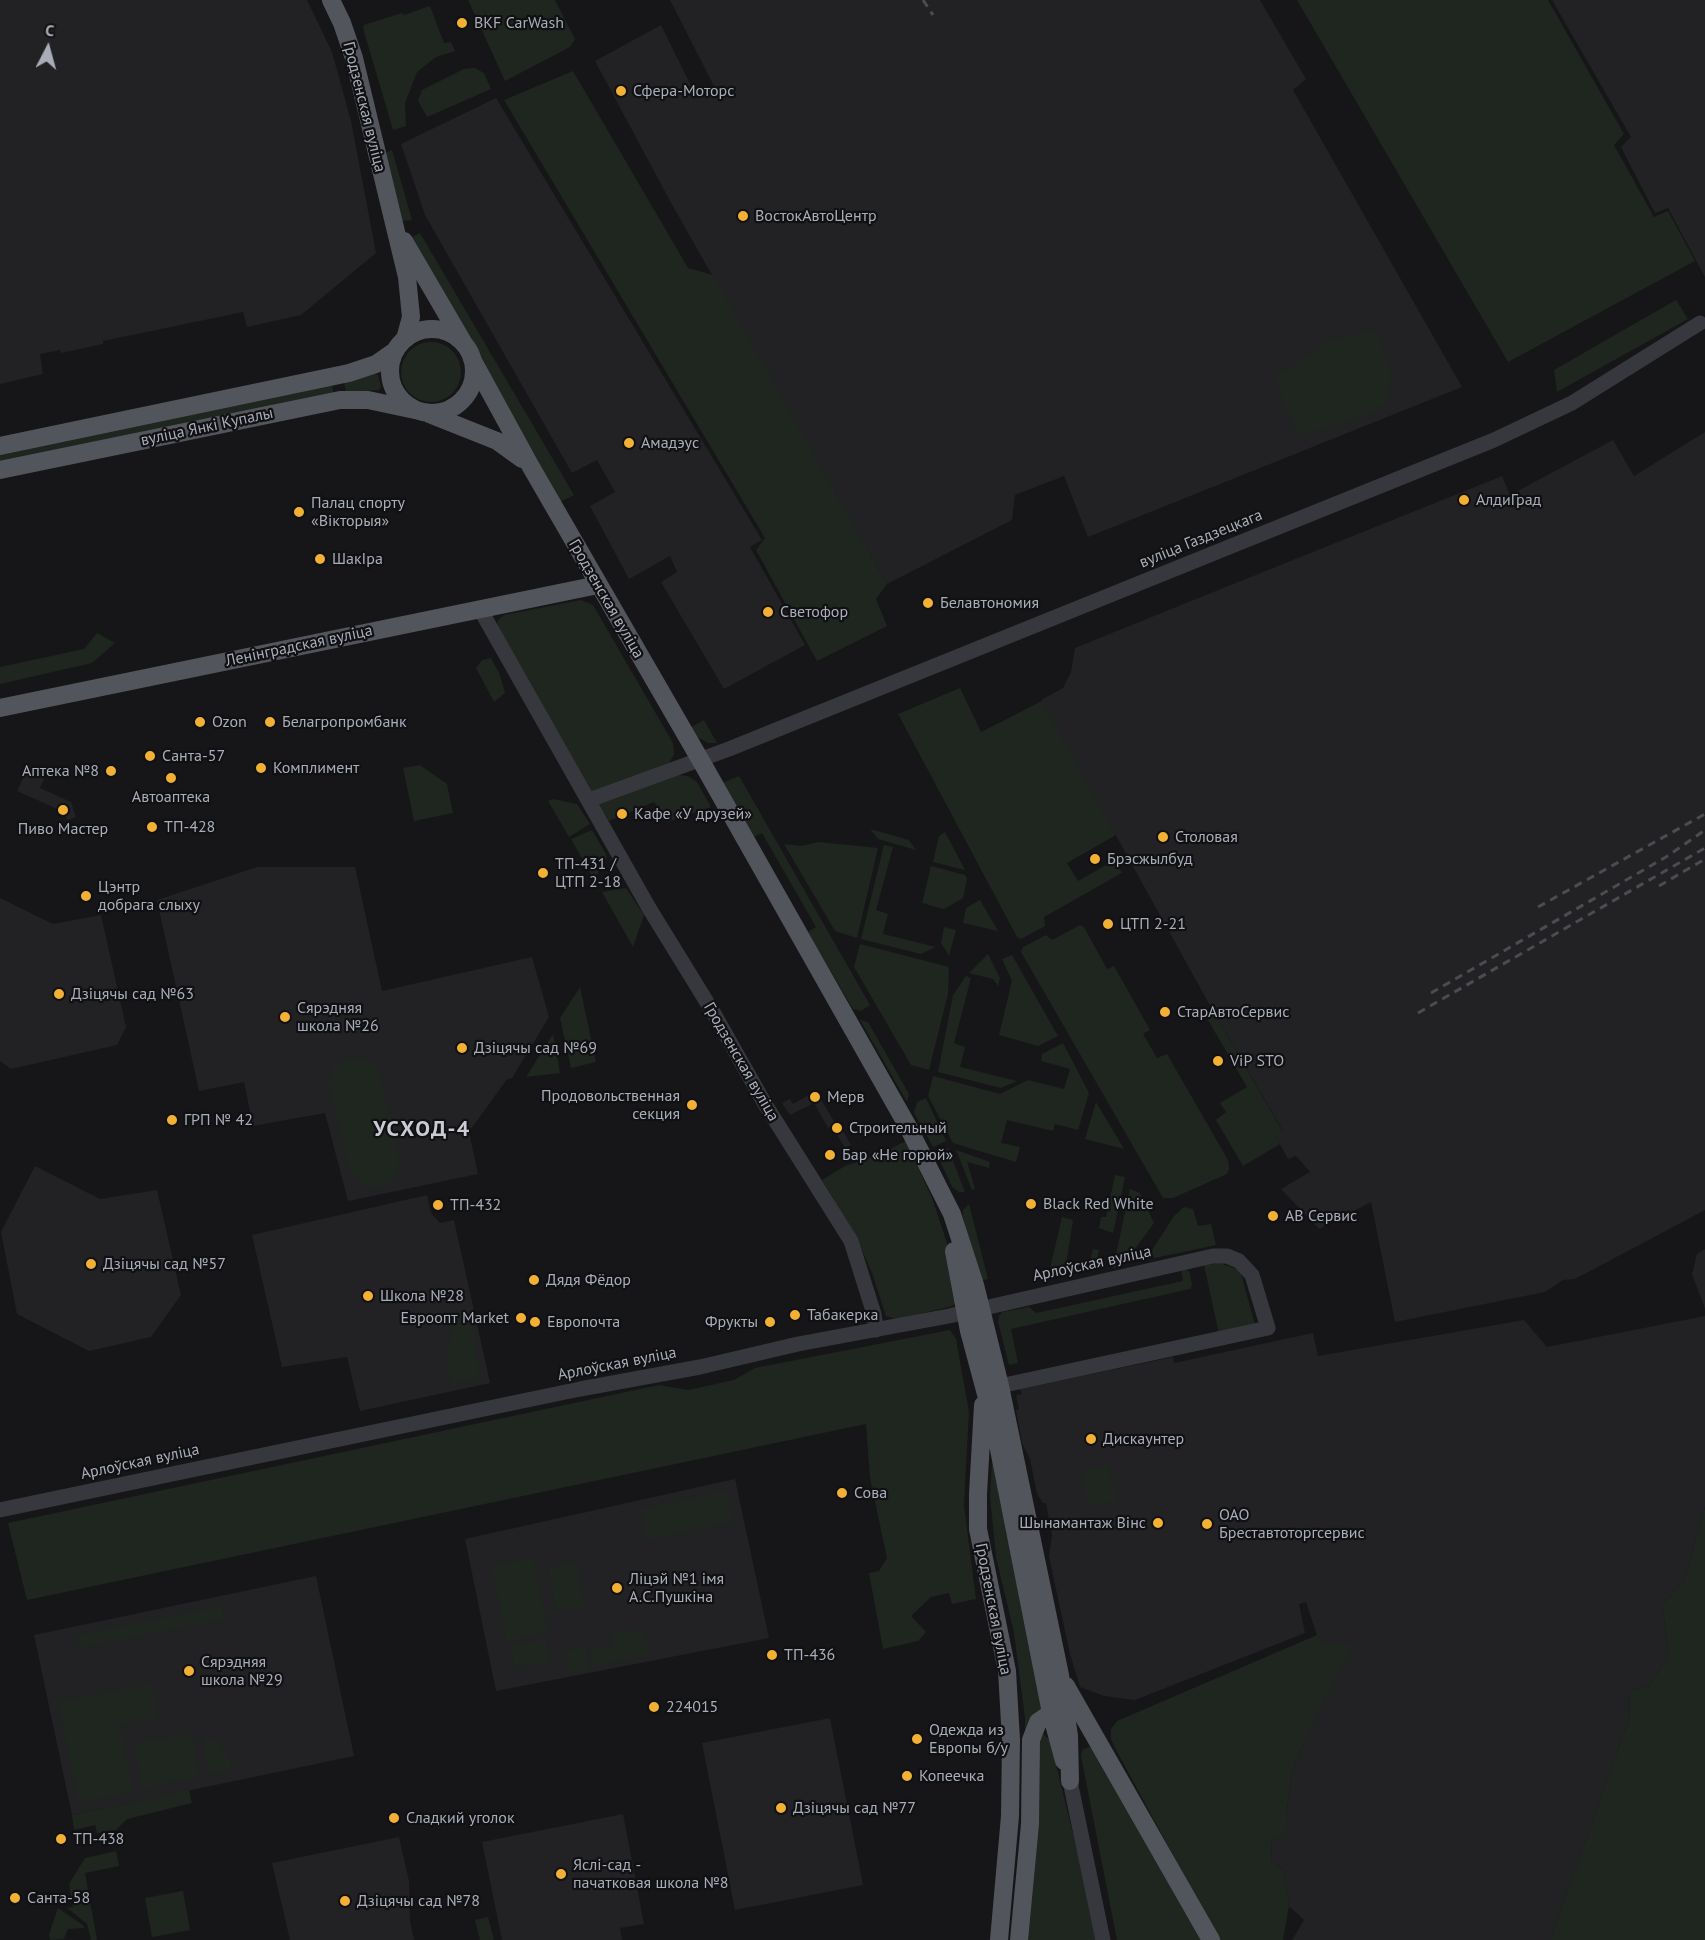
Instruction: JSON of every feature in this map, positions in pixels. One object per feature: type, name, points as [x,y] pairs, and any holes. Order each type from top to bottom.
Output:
[{"type":"main road","name":"Гродзенская вуліца","points":[[331,0],[354,58],[407,277],[411,317],[400,345]]},
{"type":"main road","name":"Гродзенская вуліца","points":[[392,215],[401,236],[469,353],[531,467],[908,1125],[936,1183],[973,1309],[1060,1675],[1058,1711]]},
{"type":"main road","points":[[430,330],[444,331],[456,337],[469,353],[474,371],[472,382],[468,393],[451,409],[440,413],[421,411],[403,402],[394,391],[390,377],[391,363],[400,345],[417,333],[430,330]]},
{"type":"main road","name":"вуліца Янкі Купалы","points":[[0,446],[349,373],[376,364],[400,345]]},
{"type":"main road","name":"вуліца Янкі Купалы","points":[[0,470],[340,400],[368,400],[421,411]]},
{"type":"main road","name":"Гродзенская вуліца","points":[[421,411],[497,441],[531,467]]},
{"type":"main road","name":"Ленінградская вуліца","points":[[0,708],[598,585]]},
{"type":"main road","name":"Гродзенская вуліца","points":[[992,1385],[994,1424],[1058,1711],[1070,1781]]},
{"type":"main road","name":"Гродзенская вуліца","points":[[992,1385],[978,1494],[978,1528],[1007,1671],[1011,1740],[1011,1816],[999,1940]]},
{"type":"main road","points":[[1060,1675],[1211,1940]]},
{"type":"main road","points":[[1019,1940],[1030,1824],[1030,1740],[1038,1722],[1058,1711]]},
{"type":"street","name":"вуліца Газдзецкага","points":[[701,761],[1494,440],[1572,403],[1700,323]]},
{"type":"street","name":"Гродзенская вуліца","points":[[480,609],[649,908],[713,1012],[765,1104],[851,1241],[874,1314],[876,1330]]},
{"type":"street","points":[[589,800],[701,761]]},
{"type":"street","name":"Арлоўская вуліца","points":[[0,1510],[580,1389],[700,1367],[1213,1256],[1239,1261],[1252,1275],[1268,1328],[992,1385]]},
{"type":"street","name":"Гродзенская вуліца","points":[[1070,1781],[1102,1940]]},
{"type":"shaded area","points":[[0,0],[307,0],[332,52],[351,121],[376,253],[301,315],[247,327],[243,312],[103,341],[103,344],[61,353],[60,350],[40,354],[43,374],[0,384]]},
{"type":"shaded area","points":[[468,0],[555,0],[575,39],[570,47],[505,81]]},
{"type":"shaded area","points":[[670,0],[1260,0],[1306,79],[1293,90],[1462,387],[1088,537],[1064,476],[1015,495],[1012,520],[887,584],[670,201],[595,61],[661,25],[697,98],[716,90]]},
{"type":"shaded area","points":[[1297,0],[1548,0],[1624,134],[1614,145],[1654,217],[1668,211],[1695,261],[1508,362]]},
{"type":"shaded area","points":[[1552,0],[1705,0],[1705,277],[1668,208],[1655,213],[1621,147],[1631,137]]},
{"type":"shaded area","points":[[430,6],[444,43],[451,42],[455,51],[436,57],[417,72],[405,103],[406,126],[393,130],[363,28],[364,25]]},
{"type":"shaded area","points":[[475,68],[484,73],[491,89],[427,117],[418,101],[422,90],[464,69]]},
{"type":"shaded area","points":[[573,71],[688,268],[713,275],[887,584],[876,599],[887,626],[817,661],[756,550],[765,538],[504,100]]},
{"type":"shaded area","points":[[496,98],[762,540],[750,547],[805,645],[724,689],[661,582],[677,572],[670,556],[629,579],[590,506],[615,492],[597,460],[572,473],[425,215],[401,144]]},
{"type":"shaded area","points":[[392,150],[412,220],[401,221],[382,154]]},
{"type":"shaded area","points":[[420,233],[574,495],[560,502],[409,239]]},
{"type":"shaded area","points":[[1676,300],[1688,319],[1557,392],[1554,370]]},
{"type":"shaded area","points":[[1375,330],[1392,373],[1387,402],[1369,414],[1299,436],[1275,378],[1330,341]]},
{"type":"shaded area","points":[[425,342],[437,342],[448,347],[456,355],[461,372],[459,384],[448,397],[437,402],[425,402],[414,397],[406,389],[401,378],[401,366],[406,355],[414,347]]},
{"type":"shaded area","points":[[375,373],[378,375],[381,387],[379,390],[346,392],[344,383]]},
{"type":"shaded area","points":[[332,385],[334,394],[0,462],[0,454]]},
{"type":"shaded area","points":[[1705,432],[1705,1210],[1575,1279],[1563,1280],[1545,1292],[1395,1322],[1371,1202],[1319,1229],[1281,1189],[1310,1172],[1296,1156],[1288,1159],[1276,1137],[1283,1131],[1213,1011],[1041,700],[1063,688],[1071,672],[1075,648],[1196,599],[1502,476],[1510,495],[1613,440],[1634,476]]},
{"type":"shaded area","points":[[581,600],[593,605],[673,743],[674,754],[669,764],[592,794],[497,627],[498,620],[504,615]]},
{"type":"shaded area","points":[[97,633],[115,643],[92,663],[0,684],[0,667],[84,649]]},
{"type":"shaded area","points":[[491,658],[500,675],[505,693],[494,702],[476,668],[482,660]]},
{"type":"shaded area","points":[[960,688],[981,732],[1042,701],[1116,835],[1067,863],[1078,881],[1115,860],[1122,873],[1044,917],[1045,926],[1021,939],[1017,937],[898,714]]},
{"type":"shaded area","points":[[704,720],[717,743],[708,743],[695,736],[691,727]]},
{"type":"shaded area","points":[[29,765],[47,773],[40,788],[71,802],[76,817],[67,820],[64,812],[17,791]]},
{"type":"shaded area","points":[[420,765],[447,784],[453,813],[414,821],[403,768]]},
{"type":"shaded area","points":[[678,775],[688,776],[697,782],[711,807],[667,822],[654,802],[609,821],[598,803]]},
{"type":"shaded area","points":[[739,776],[870,1005],[861,1011],[853,1009],[808,932],[816,927],[762,833],[754,837],[722,783]]},
{"type":"shaded area","points":[[553,799],[577,804],[590,824],[569,837],[548,801]]},
{"type":"shaded area","points":[[870,829],[909,840],[916,850],[878,839]]},
{"type":"shaded area","points":[[592,830],[607,856],[594,880],[571,839]]},
{"type":"shaded area","points":[[945,832],[965,870],[933,862],[939,836]]},
{"type":"shaded area","points":[[818,842],[878,848],[857,938],[835,931],[784,844],[802,846]]},
{"type":"shaded area","points":[[884,845],[893,847],[876,910],[888,914],[883,934],[936,947],[921,954],[861,939]]},
{"type":"shaded area","points":[[931,866],[965,875],[967,879],[963,898],[944,909],[922,903]]},
{"type":"shaded area","name":"Сярэдняя школа №26","points":[[257,867],[355,867],[382,991],[532,957],[549,1017],[512,1078],[507,1079],[469,1132],[478,1174],[348,1201],[325,1113],[253,1126],[244,1082],[199,1091],[157,900]]},
{"type":"shaded area","points":[[626,888],[644,915],[633,947],[602,892]]},
{"type":"shaded area","name":"Дзіцячы сад №63","points":[[0,898],[53,924],[101,915],[126,1027],[117,1045],[11,1069],[0,1061]]},
{"type":"shaded area","points":[[980,900],[998,931],[963,923],[966,908]]},
{"type":"shaded area","points":[[1080,925],[1084,927],[1107,969],[1114,966],[1150,1030],[1143,1034],[1157,1058],[1167,1054],[1228,1160],[1227,1174],[1173,1198],[1163,1198],[1021,952],[1023,947],[1046,935],[1052,940]]},
{"type":"shaded area","points":[[944,927],[956,930],[949,956],[941,943]]},
{"type":"shaded area","points":[[860,944],[949,967],[948,994],[929,1070],[911,1065],[854,967]]},
{"type":"shaded area","points":[[988,954],[1000,978],[998,986],[993,979],[969,973]]},
{"type":"shaded area","points":[[1012,955],[1058,1036],[1038,1046],[999,1035],[1012,981],[1002,959]]},
{"type":"shaded area","points":[[966,976],[971,978],[954,1043],[965,1047],[960,1067],[1017,1081],[1001,1088],[938,1072],[953,995]]},
{"type":"shaded area","points":[[580,987],[596,1062],[571,1068],[560,1018]]},
{"type":"shaded area","points":[[1213,1011],[1283,1132],[1276,1137],[1280,1144],[1243,1166],[1216,1120],[1226,1112],[1220,1103],[1247,1087],[1205,1015]]},
{"type":"shaded area","points":[[860,1020],[868,1022],[909,1094],[907,1102]]},
{"type":"shaded area","points":[[553,1034],[560,1073],[526,1077]]},
{"type":"shaded area","points":[[1063,1043],[1089,1093],[1078,1130],[1055,1124],[1053,1131],[1007,1120],[1001,1143],[1020,1147],[1016,1162],[953,1143],[928,1096],[933,1076],[1000,1094],[1028,1080],[1064,1089],[1070,1069],[1041,1061],[1042,1054]]},
{"type":"shaded area","points":[[350,1057],[367,1060],[379,1071],[400,1160],[397,1176],[383,1187],[366,1187],[353,1177],[349,1169],[328,1082],[335,1065]]},
{"type":"shaded area","points":[[816,1091],[851,1145],[845,1148],[832,1126],[828,1128],[814,1103],[790,1115],[782,1103],[790,1099],[793,1104]]},
{"type":"shaded area","points":[[926,1098],[946,1141],[933,1147],[914,1113],[917,1102]]},
{"type":"shaded area","points":[[1096,1102],[1124,1149],[1085,1139]]},
{"type":"shaded area","points":[[906,1141],[932,1198],[947,1243],[959,1298],[953,1306],[897,1319],[886,1316],[872,1273],[855,1234],[822,1180],[845,1166],[880,1154]]},
{"type":"shaded area","points":[[948,1148],[965,1192],[959,1192],[952,1187],[937,1154]]},
{"type":"shaded area","points":[[956,1150],[990,1162],[989,1168],[967,1162],[975,1189],[972,1190]]},
{"type":"shaded area","name":"Дзіцячы сад №57","points":[[35,1166],[100,1199],[157,1190],[181,1295],[151,1337],[89,1351],[17,1314],[1,1232]]},
{"type":"shaded area","points":[[1115,1175],[1125,1177],[1113,1233],[1099,1228],[1101,1217],[1106,1217]]},
{"type":"shaded area","points":[[1130,1189],[1140,1193],[1154,1223],[1127,1260],[1119,1267],[1113,1268]]},
{"type":"shaded area","name":"Школа №28","points":[[427,1195],[431,1213],[440,1223],[454,1220],[490,1383],[360,1411],[347,1357],[282,1367],[252,1235]]},
{"type":"shaded area","points":[[969,1204],[988,1279],[980,1281],[963,1217],[963,1210]]},
{"type":"shaded area","points":[[1184,1207],[1193,1209],[1198,1226],[1211,1224],[1216,1245],[1155,1258],[1149,1255],[1174,1216]]},
{"type":"shaded area","points":[[1062,1217],[1073,1220],[1066,1265],[1078,1268],[1089,1264],[1093,1249],[1099,1250],[1095,1271],[1051,1276],[1049,1273]]},
{"type":"shaded area","points":[[1705,1249],[1705,1309],[1692,1274],[1697,1254]]},
{"type":"shaded area","points":[[1219,1263],[1240,1270],[1255,1325],[1219,1334],[1204,1265]]},
{"type":"shaded area","points":[[1181,1269],[1186,1269],[1190,1273],[1192,1286],[1190,1289],[1011,1329],[1018,1363],[1009,1365],[998,1322],[1002,1312],[1029,1307],[1036,1313],[1183,1281]]},
{"type":"shaded area","points":[[470,1308],[480,1378],[451,1384],[446,1369],[452,1321],[456,1313]]},
{"type":"shaded area","points":[[1705,1316],[1705,1507],[1684,1581],[1662,1605],[1669,1655],[1648,1687],[1629,1690],[1630,1716],[1550,1940],[1292,1940],[1304,1920],[1289,1906],[1284,1870],[1271,1861],[1272,1837],[1286,1835],[1292,1772],[1305,1739],[1325,1643],[1317,1635],[1306,1602],[1299,1604],[1305,1633],[1135,1700],[1104,1696],[1080,1687],[1070,1654],[1049,1557],[1052,1535],[1046,1503],[1043,1503],[1037,1494],[1030,1459],[1022,1443],[1016,1410],[1019,1409],[1016,1395],[1022,1394],[1020,1389],[1173,1357],[1174,1363],[1313,1333],[1318,1356],[1524,1320],[1547,1347]]},
{"type":"shaded area","points":[[950,1330],[956,1339],[969,1412],[964,1505],[976,1599],[952,1604],[949,1593],[931,1597],[911,1616],[926,1632],[918,1641],[883,1649],[869,1573],[879,1571],[887,1558],[870,1478],[866,1424],[27,1600],[8,1523],[659,1385],[688,1390],[734,1380],[755,1368]]},
{"type":"shaded area","points":[[994,1427],[1045,1710],[1024,1816],[1025,1718],[1014,1633],[996,1557],[990,1496]]},
{"type":"shaded area","points":[[1109,1466],[1117,1501],[1097,1505],[1088,1502],[1082,1477],[1090,1469]]},
{"type":"shaded area","name":"Ліцэй №1 імя А.С.Пушкіна","points":[[735,1479],[769,1638],[496,1691],[465,1539]]},
{"type":"shaded area","points":[[726,1491],[732,1522],[647,1540],[641,1509]]},
{"type":"shaded area","points":[[1705,1507],[1705,1940],[1550,1940],[1630,1716],[1629,1690],[1648,1687],[1669,1655],[1662,1605],[1684,1581]]},
{"type":"shaded area","points":[[534,1558],[548,1633],[506,1641],[492,1565]]},
{"type":"shaded area","points":[[576,1561],[585,1606],[556,1611],[548,1567]]},
{"type":"shaded area","name":"Сярэдняя школа №29","points":[[316,1576],[354,1756],[72,1815],[34,1635]]},
{"type":"shaded area","points":[[222,1606],[224,1619],[79,1648],[76,1635]]},
{"type":"shaded area","points":[[637,1629],[646,1635],[650,1655],[594,1667],[590,1650],[613,1645],[611,1634]]},
{"type":"shaded area","points":[[1317,1635],[1325,1643],[1353,1645],[1305,1739],[1292,1772],[1286,1835],[1272,1838],[1271,1861],[1284,1870],[1289,1906],[1283,1940],[1219,1940],[1114,1746],[1111,1729],[1117,1721]]},
{"type":"shaded area","points":[[546,1639],[550,1661],[515,1668],[511,1646]]},
{"type":"shaded area","points":[[586,1647],[590,1669],[569,1673],[564,1651]]},
{"type":"shaded area","points":[[151,1683],[158,1717],[120,1725],[133,1792],[79,1803],[58,1702]]},
{"type":"shaded area","name":"Дзіцячы сад №77","points":[[830,1718],[863,1885],[735,1910],[702,1743]]},
{"type":"shaded area","points":[[191,1733],[200,1777],[142,1788],[134,1744]]},
{"type":"shaded area","points":[[1043,1734],[1050,1740],[1099,1940],[1025,1940],[1038,1743]]},
{"type":"shaded area","points":[[202,1736],[215,1741],[230,1759],[232,1770],[209,1774]]},
{"type":"shaded area","points":[[1092,1748],[1205,1940],[1117,1940],[1081,1756],[1082,1750]]},
{"type":"shaded area","points":[[189,1790],[192,1803],[127,1819],[116,1830],[97,1833],[95,1825],[74,1830],[72,1815]]},
{"type":"shaded area","name":"Яслі-сад - пачатковая школа №8","points":[[623,1814],[644,1924],[620,1928],[622,1940],[502,1940],[482,1842]]},
{"type":"shaded area","name":"Дзіцячы сад №78","points":[[399,1837],[409,1881],[410,1921],[414,1940],[290,1940],[272,1863]]},
{"type":"shaded area","points":[[116,1851],[119,1866],[85,1873],[97,1940],[91,1940],[87,1924],[67,1908],[73,1907],[69,1884],[85,1858]]},
{"type":"shaded area","points":[[183,1891],[190,1930],[152,1937],[145,1898]]},
{"type":"shaded area","points":[[58,1908],[84,1928],[68,1929],[64,1939],[50,1940],[49,1934]]},
{"type":"shaded area","points":[[488,1917],[494,1940],[480,1940],[475,1920]]},
{"type":"railway","points":[[923,0],[933,15]]},
{"type":"railway","points":[[1538,907],[1705,814]]},
{"type":"railway","points":[[1431,993],[1666,857],[1705,830]]},
{"type":"railway","points":[[1418,1013],[1705,848]]},
{"type":"railway","points":[[1659,886],[1705,859]]},
{"type":"place","name":"BKF CarWash","points":[[462,23]]},
{"type":"place","name":"Сфера-Моторс","points":[[621,91]]},
{"type":"place","name":"ВостокАвтоЦентр","points":[[743,216]]},
{"type":"place","name":"Амадэус","points":[[629,443]]},
{"type":"place","name":"АлдиГрад","points":[[1464,500]]},
{"type":"place","name":"Палац спорту «Вікторыя»","points":[[299,512]]},
{"type":"place","name":"ШакІра","points":[[320,559]]},
{"type":"place","name":"Белавтономия","points":[[928,603]]},
{"type":"place","name":"Светофор","points":[[768,612]]},
{"type":"place","name":"Ozon","points":[[200,722]]},
{"type":"place","name":"Белагропромбанк","points":[[270,722]]},
{"type":"place","name":"Санта-57","points":[[150,756]]},
{"type":"place","name":"Комплимент","points":[[261,768]]},
{"type":"place","name":"Аптека №8","points":[[111,771]]},
{"type":"place","name":"Автоаптека","points":[[171,778]]},
{"type":"place","name":"Пиво Мастер","points":[[63,810]]},
{"type":"place","name":"Кафе «У друзей»","points":[[622,814]]},
{"type":"place","name":"ТП-428","points":[[152,827]]},
{"type":"place","name":"Столовая","points":[[1163,837]]},
{"type":"place","name":"Брэсжылбуд","points":[[1095,859]]},
{"type":"place","name":"ТП-431 / ЦТП 2-18","points":[[543,873]]},
{"type":"place","name":"Цэнтр добрага слыху","points":[[86,896]]},
{"type":"place","name":"ЦТП 2-21","points":[[1108,924]]},
{"type":"place","name":"Дзіцячы сад №63","points":[[59,994]]},
{"type":"place","name":"СтарАвтоСервис","points":[[1165,1012]]},
{"type":"place","name":"Сярэдняя школа №26","points":[[285,1017]]},
{"type":"place","name":"Дзіцячы сад №69","points":[[462,1048]]},
{"type":"place","name":"ViP STO","points":[[1218,1061]]},
{"type":"place","name":"Мерв","points":[[815,1097]]},
{"type":"place","name":"Продовольственная секция","points":[[692,1105]]},
{"type":"place","name":"ГРП № 42","points":[[172,1120]]},
{"type":"place","name":"Строительный","points":[[837,1128]]},
{"type":"place","name":"Бар «Не горюй»","points":[[830,1155]]},
{"type":"place","name":"Black Red White","points":[[1031,1204]]},
{"type":"place","name":"ТП-432","points":[[438,1205]]},
{"type":"place","name":"АВ Сервис","points":[[1273,1216]]},
{"type":"place","name":"Дзіцячы сад №57","points":[[91,1264]]},
{"type":"place","name":"Дядя Фёдор","points":[[534,1280]]},
{"type":"place","name":"Школа №28","points":[[368,1296]]},
{"type":"place","name":"Табакерка","points":[[795,1315]]},
{"type":"place","name":"Евроопт Market","points":[[521,1318]]},
{"type":"place","name":"Европочта","points":[[535,1322]]},
{"type":"place","name":"Фрукты","points":[[770,1322]]},
{"type":"place","name":"Дискаунтер","points":[[1091,1439]]},
{"type":"place","name":"Сова","points":[[842,1493]]},
{"type":"place","name":"Шынамантаж Вінс","points":[[1158,1523]]},
{"type":"place","name":"ОАО Бреставтоторгсервис","points":[[1207,1524]]},
{"type":"place","name":"Ліцэй №1 імя А.С.Пушкіна","points":[[617,1588]]},
{"type":"place","name":"ТП-436","points":[[772,1655]]},
{"type":"place","name":"Сярэдняя школа №29","points":[[189,1671]]},
{"type":"place","name":"224015","points":[[654,1707]]},
{"type":"place","name":"Одежда из Европы б/у","points":[[917,1739]]},
{"type":"place","name":"Копеечка","points":[[907,1776]]},
{"type":"place","name":"Дзіцячы сад №77","points":[[781,1808]]},
{"type":"place","name":"Сладкий уголок","points":[[394,1818]]},
{"type":"place","name":"ТП-438","points":[[61,1839]]},
{"type":"place","name":"Яслі-сад - пачатковая школа №8","points":[[561,1874]]},
{"type":"place","name":"Санта-58","points":[[15,1898]]},
{"type":"place","name":"Дзіцячы сад №78","points":[[345,1901]]},
{"type":"district","name":"УСХОД-4","points":[[422,1130]]}]
